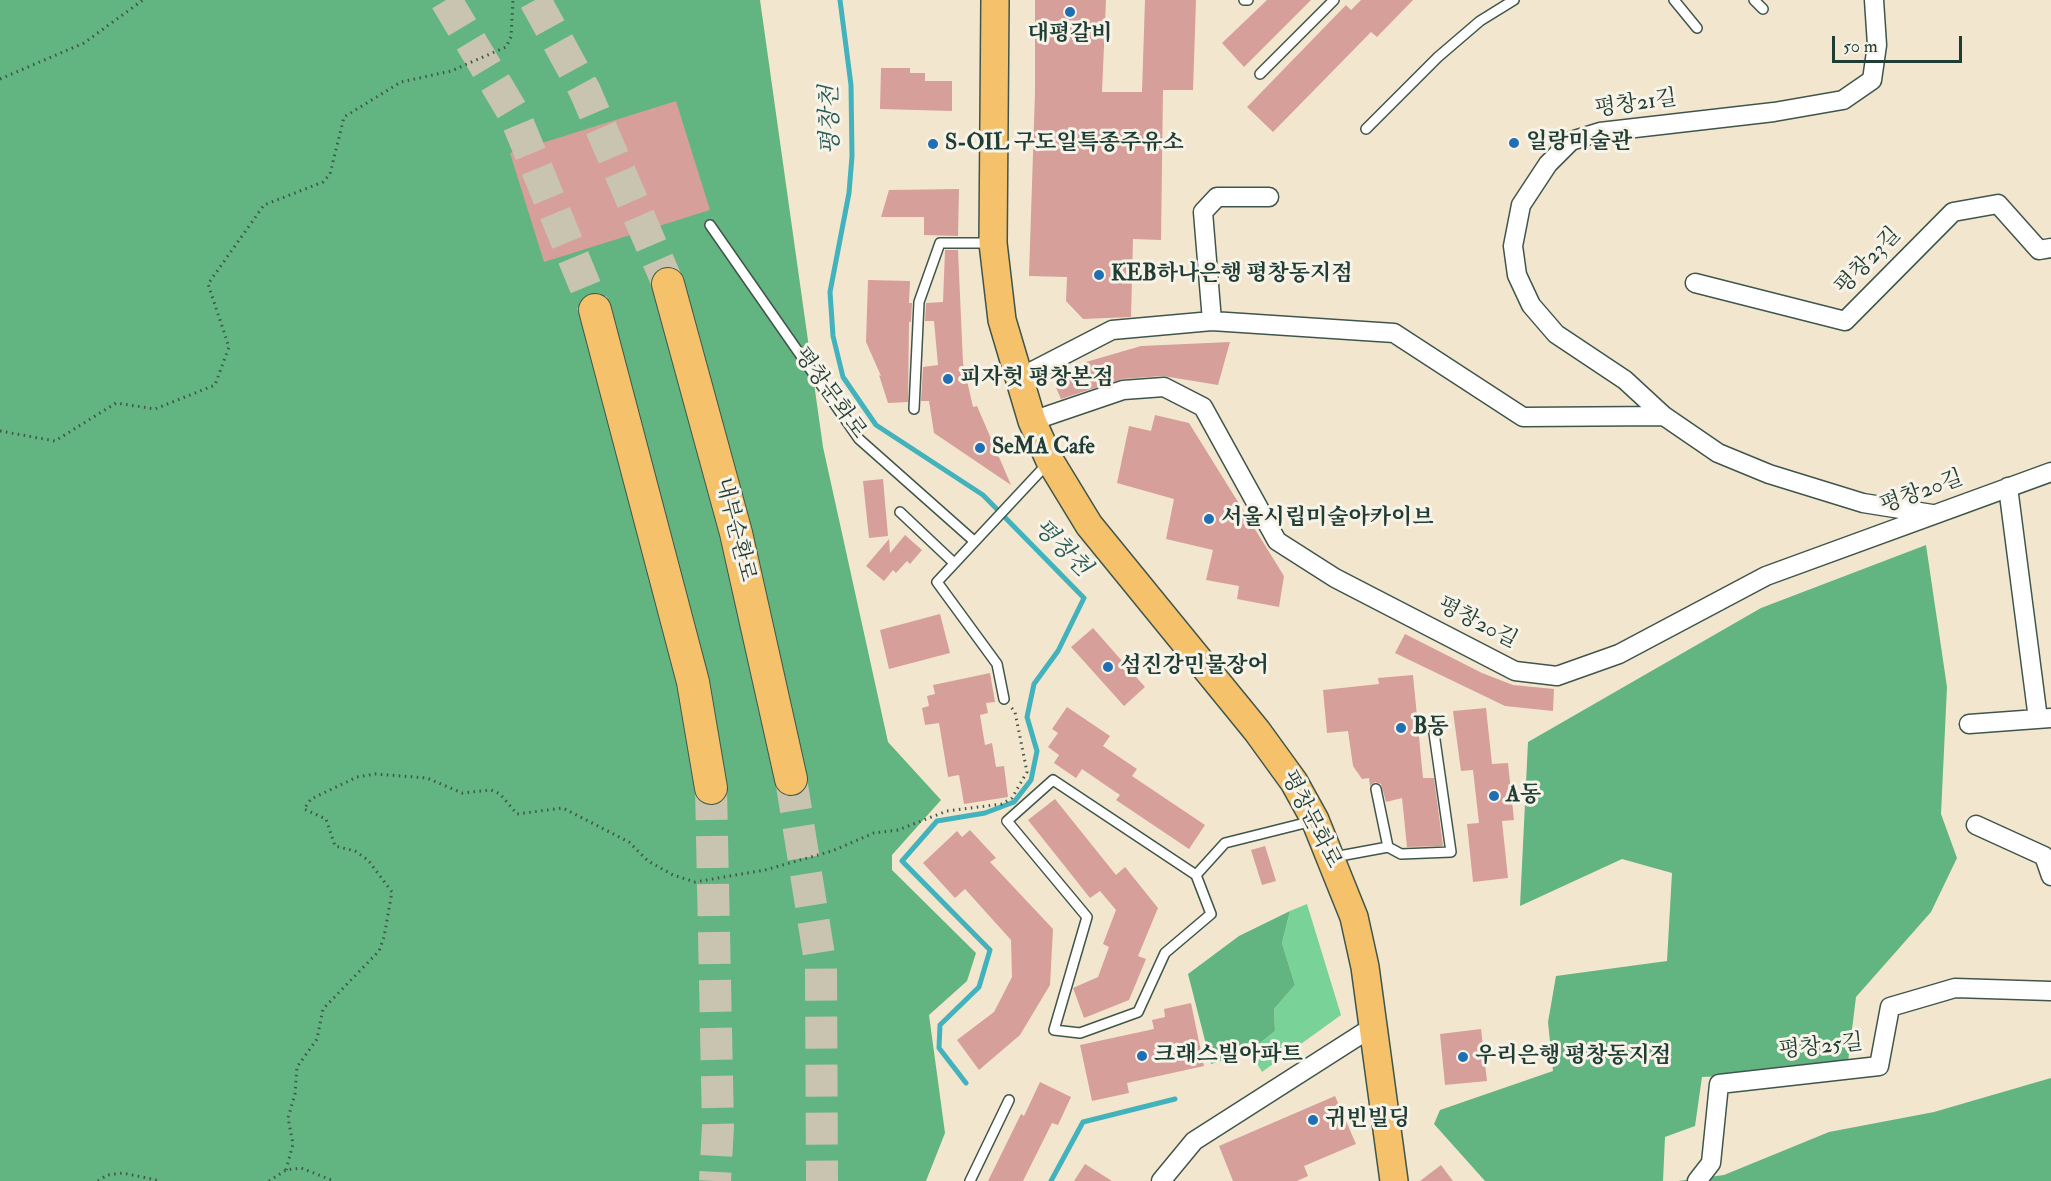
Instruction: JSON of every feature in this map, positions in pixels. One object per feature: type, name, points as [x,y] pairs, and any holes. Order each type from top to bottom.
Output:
[{"type":"highway","name":"내부순환로","points":[[669,284],[736,533],[791,778]]},
{"type":"highway","points":[[595,310],[693,682],[711,788]]},
{"type":"main road","name":"평창문화로","points":[[995,0],[993,243],[1002,320],[1032,421],[1050,461],[1102,543],[1257,731],[1294,782],[1315,820],[1354,917],[1374,1026],[1394,1181]]},
{"type":"street","name":"평창21길","points":[[1874,0],[1877,45],[1872,80],[1843,100],[1774,112],[1600,132],[1571,141],[1548,164],[1521,205],[1513,246],[1517,275],[1531,305],[1556,334],[1625,380],[1664,416],[1718,453],[1769,474],[1863,503],[1932,514]]},
{"type":"street","points":[[1212,321],[1203,212],[1217,197],[1269,197]]},
{"type":"street","name":"평창23길","points":[[1695,283],[1845,321],[1953,212],[1998,204],[2039,250],[2051,248]]},
{"type":"street","points":[[1019,378],[1112,330],[1212,321],[1394,333],[1522,417],[1664,416]]},
{"type":"street","name":"평창20길","points":[[1032,421],[1123,390],[1164,387],[1203,407],[1277,541],[1335,578],[1515,671],[1557,676],[1619,654],[1766,576],[2051,472]]},
{"type":"street","points":[[1970,724],[2044,718],[2008,487]]},
{"type":"street","points":[[1976,825],[2044,856],[2051,876]]},
{"type":"street","name":"평창25길","points":[[1697,1181],[1711,1163],[1719,1084],[1878,1066],[1890,1007],[1954,988],[2051,991]]},
{"type":"street","points":[[1161,1181],[1194,1141],[1374,1026]]},
{"type":"lane","points":[[1260,74],[1334,0]]},
{"type":"lane","points":[[1366,129],[1463,35],[1480,21],[1514,0]]},
{"type":"lane","points":[[1674,0],[1697,28]]},
{"type":"lane","points":[[1754,0],[1763,9]]},
{"type":"lane","name":"평창문화로","points":[[710,225],[859,439],[974,541]]},
{"type":"lane","points":[[914,409],[919,302],[940,243],[993,243]]},
{"type":"lane","points":[[1004,699],[997,664],[937,582],[1050,461]]},
{"type":"lane","points":[[900,512],[954,563]]},
{"type":"lane","points":[[1332,858],[1388,847],[1401,854],[1451,852],[1434,733]]},
{"type":"lane","points":[[1053,780],[1196,875],[1211,914],[1165,953],[1138,1012],[1080,1033],[1054,1030],[1087,917],[1007,821],[1053,780]]},
{"type":"lane","points":[[1376,789],[1388,847]]},
{"type":"lane","points":[[1196,875],[1225,843],[1315,820]]},
{"type":"lane","points":[[970,1181],[1009,1100]]},
{"type":"path","points":[[0,79],[84,43],[143,0]]},
{"type":"path","points":[[0,431],[55,441],[116,403],[155,409],[215,386],[229,347],[208,284],[264,205],[323,182],[330,174],[344,117],[400,82],[451,71],[506,47],[511,37],[513,0]]},
{"type":"path","points":[[286,1170],[293,1144],[288,1118],[295,1094],[297,1067],[316,1039],[323,1009],[379,951],[384,937],[392,892],[368,860],[355,851],[335,846],[326,819],[304,809],[311,799],[357,777],[375,774],[427,778],[462,793],[491,790],[500,794],[517,814],[563,808],[629,842],[648,861],[673,875],[695,882],[765,870],[832,851],[874,833],[898,830],[947,811],[1002,804],[1012,798],[1027,772],[1016,712],[1004,699]]},
{"type":"path","points":[[269,1181],[286,1170],[301,1168],[334,1181]]},
{"type":"path","points":[[98,1181],[107,1174],[123,1173],[161,1181]]},
{"type":"green space","points":[[0,0],[760,0],[823,447],[888,742],[941,800],[892,855],[892,870],[976,953],[967,981],[929,1015],[945,1133],[926,1181],[0,1181]]},
{"type":"green space","points":[[1926,545],[1947,687],[1941,814],[1957,858],[1931,912],[1856,997],[1847,1070],[1702,1077],[1695,1126],[1665,1137],[1663,1181],[1485,1181],[1434,1124],[1440,1110],[1553,1071],[1548,1022],[1556,976],[1667,961],[1672,873],[1622,859],[1520,906],[1528,742],[1761,608]]},
{"type":"green space","points":[[1307,904],[1341,1015],[1262,1072],[1250,1051],[1275,1031],[1274,1009],[1295,985],[1282,943],[1290,911]]},
{"type":"green space","points":[[1290,911],[1282,943],[1295,985],[1274,1009],[1275,1031],[1250,1051],[1211,1064],[1188,974],[1239,936]]},
{"type":"green space","points":[[2051,1078],[2051,1181],[1678,1181],[1724,1175],[1829,1132],[1934,1112]]},
{"type":"building","points":[[1035,0],[1106,0],[1102,92],[1142,92],[1145,0],[1196,0],[1193,90],[1163,90],[1161,240],[1133,239],[1131,317],[1083,319],[1066,301],[1067,277],[1029,276],[1035,92]]},
{"type":"building","points":[[1267,0],[1311,0],[1244,67],[1222,43]]},
{"type":"building","points":[[1361,0],[1413,0],[1377,37],[1371,32],[1273,132],[1247,107],[1346,5],[1351,10]]},
{"type":"building","points":[[881,68],[910,68],[910,73],[925,73],[925,81],[952,81],[952,111],[880,109]]},
{"type":"building","points":[[676,101],[710,210],[544,262],[510,153]]},
{"type":"building","points":[[959,189],[958,236],[924,235],[924,217],[881,217],[889,190]]},
{"type":"building","points":[[945,250],[958,250],[963,363],[973,407],[977,406],[1011,485],[934,433],[929,401],[921,401],[923,367],[938,365],[934,321],[925,321],[926,303],[943,302]]},
{"type":"building","points":[[868,280],[910,281],[909,303],[912,303],[911,322],[909,322],[908,402],[888,403],[879,375],[881,376],[866,342]]},
{"type":"building","points":[[1230,342],[1218,385],[1163,376],[1122,379],[1061,399],[1054,383],[1086,362],[1141,346]]},
{"type":"building","name":"서울시립미술아카이브","points":[[1155,415],[1189,423],[1284,576],[1279,607],[1237,599],[1239,586],[1206,580],[1213,550],[1166,539],[1174,499],[1117,483],[1129,426],[1151,431]]},
{"type":"building","points":[[883,479],[888,536],[869,538],[863,481]]},
{"type":"building","points":[[905,535],[922,550],[910,564],[907,561],[896,573],[893,570],[884,581],[866,566],[889,539],[890,553]]},
{"type":"building","points":[[940,614],[950,653],[889,669],[880,630]]},
{"type":"building","name":"섬진강민물장어","points":[[1093,628],[1145,687],[1124,706],[1071,647]]},
{"type":"building","points":[[1405,634],[1482,673],[1513,685],[1554,689],[1553,711],[1505,706],[1395,653]]},
{"type":"building","points":[[990,673],[995,702],[986,703],[988,713],[980,715],[985,745],[992,743],[996,767],[1004,766],[1008,797],[964,804],[959,775],[948,777],[939,723],[925,725],[922,708],[929,706],[927,696],[935,694],[933,685]]},
{"type":"building","points":[[1413,675],[1423,778],[1434,778],[1443,846],[1407,847],[1402,798],[1386,802],[1381,784],[1375,782],[1370,786],[1369,778],[1362,779],[1353,766],[1348,731],[1327,733],[1323,690],[1379,684],[1378,678]]},
{"type":"building","points":[[1067,707],[1110,736],[1103,746],[1137,769],[1132,776],[1205,825],[1189,849],[1116,800],[1120,795],[1082,769],[1076,778],[1054,763],[1059,755],[1048,747],[1058,733],[1052,729]]},
{"type":"building","name":"A동","points":[[1486,708],[1492,764],[1508,763],[1514,820],[1502,821],[1508,878],[1473,882],[1467,824],[1479,823],[1473,770],[1461,771],[1453,711]]},
{"type":"building","points":[[1055,799],[1116,875],[1125,867],[1158,908],[1138,956],[1146,959],[1129,1000],[1084,1018],[1073,988],[1098,977],[1109,947],[1103,944],[1116,910],[1100,891],[1090,898],[1028,820]]},
{"type":"building","points":[[970,830],[996,858],[990,862],[1053,929],[1050,985],[1020,1035],[979,1070],[957,1040],[994,1012],[1012,977],[1011,940],[965,889],[955,898],[923,863],[957,831],[962,837]]},
{"type":"building","points":[[1265,846],[1276,881],[1262,885],[1251,850]]},
{"type":"building","name":"크래스빌아파트","points":[[1191,1003],[1204,1066],[1127,1083],[1129,1093],[1092,1101],[1080,1045],[1154,1029],[1152,1020],[1165,1017],[1164,1009]]},
{"type":"building","name":"우리은행 평창동지점","points":[[1481,1029],[1487,1081],[1445,1085],[1440,1034]]},
{"type":"building","points":[[1040,1082],[1071,1097],[1058,1125],[1052,1123],[1023,1181],[988,1181],[1021,1114],[1024,1116]]},
{"type":"building","name":"귀빈빌딩","points":[[1335,1096],[1356,1144],[1304,1166],[1308,1176],[1297,1181],[1233,1181],[1219,1146]]},
{"type":"building","points":[[1085,1164],[1112,1181],[1074,1181]]},
{"type":"building","points":[[1441,1165],[1453,1181],[1420,1181]]},
{"type":"waterway","name":"평창천","points":[[840,0],[851,85],[852,156],[849,193],[830,292],[833,336],[843,377],[876,425],[983,495],[1084,598],[1058,651],[1034,684],[1027,717],[1037,751],[1031,780],[1014,802],[985,813],[937,821],[902,861],[990,950],[979,987],[940,1025],[939,1048],[966,1083]]},
{"type":"waterway","name":"평창천","points":[[1051,1181],[1083,1122],[1175,1099]]},
{"type":"tunnel","points":[[446,0],[515,116],[595,310]]},
{"type":"tunnel","points":[[535,0],[585,91],[668,284]]},
{"type":"tunnel","points":[[791,779],[821,968],[822,1181]]},
{"type":"tunnel","points":[[711,788],[718,1126],[715,1181]]},
{"type":"place","name":"대평갈비","points":[[1070,12]]},
{"type":"place","name":"일랑미술관","points":[[1514,143]]},
{"type":"place","name":"S-OIL 구도일특종주유소","points":[[933,144]]},
{"type":"place","name":"KEB하나은행 평창동지점","points":[[1099,275]]},
{"type":"place","name":"피자헛 평창본점","points":[[948,379]]},
{"type":"place","name":"SeMA Cafe","points":[[980,448]]},
{"type":"place","name":"서울시립미술아카이브","points":[[1209,519]]},
{"type":"place","name":"섬진강민물장어","points":[[1108,667]]},
{"type":"place","name":"B동","points":[[1401,728]]},
{"type":"place","name":"A동","points":[[1494,796]]},
{"type":"place","name":"크래스빌아파트","points":[[1142,1056]]},
{"type":"place","name":"우리은행 평창동지점","points":[[1463,1057]]},
{"type":"place","name":"귀빈빌딩","points":[[1313,1120]]}]
